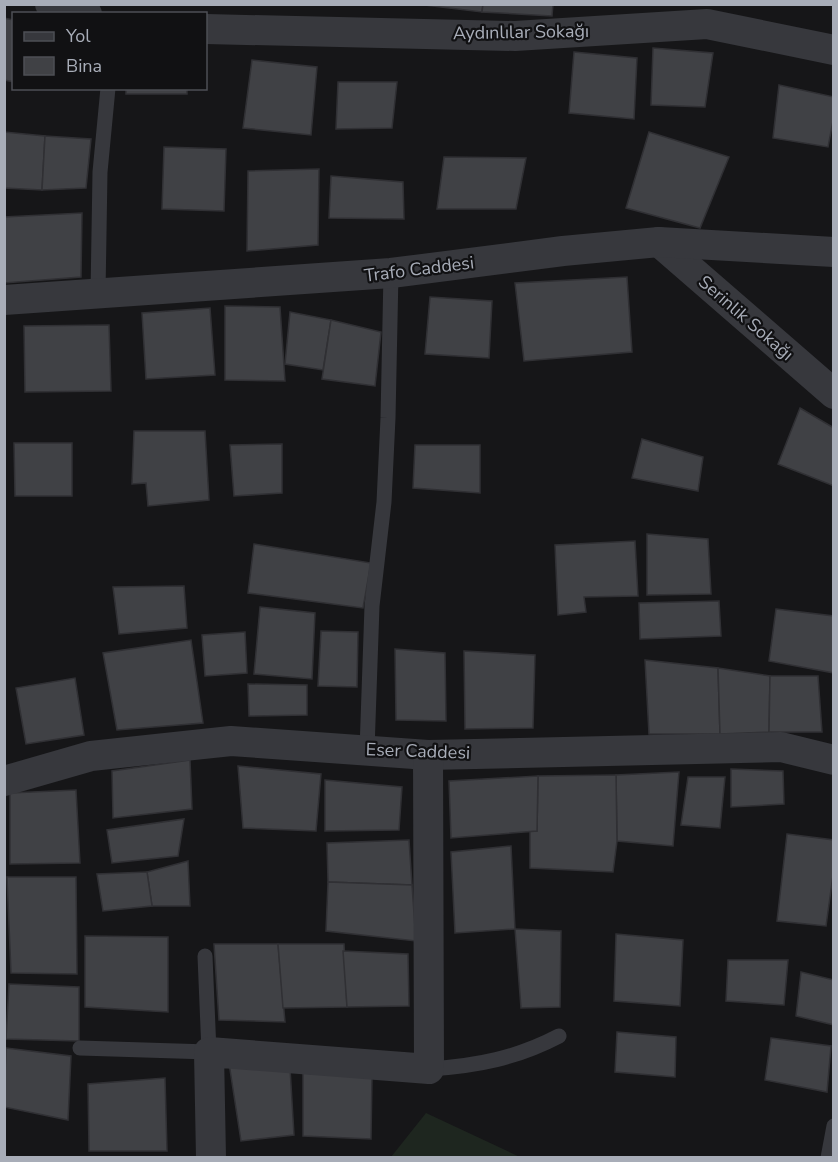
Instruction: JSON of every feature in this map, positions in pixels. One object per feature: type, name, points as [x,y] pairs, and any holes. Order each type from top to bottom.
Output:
[{"type":"street","points":[[50,4],[80,12]]},
{"type":"street","points":[[678,4],[707,24]]},
{"type":"street","name":"Aydınlılar Sokağı","points":[[207,29],[515,36],[707,24],[834,50]]},
{"type":"street","name":"Trafo Caddesi","points":[[4,300],[391,273],[563,251],[659,242],[834,252]]},
{"type":"street","name":"Serinlik Sokağı","points":[[659,242],[834,394]]},
{"type":"street","name":"Eser Caddesi","points":[[4,781],[91,756],[231,741],[428,755],[781,747],[834,760]]},
{"type":"street","points":[[211,1158],[209,1052],[429,1069],[428,755]]},
{"type":"lane","points":[[98,294],[100,172],[108,90]]},
{"type":"lane","points":[[367,750],[372,606],[384,502],[388,428],[391,273]]},
{"type":"lane","points":[[80,1048],[209,1052],[205,956]]},
{"type":"lane","points":[[429,1069],[468,1067],[500,1059],[536,1048],[559,1035]]},
{"type":"lane","points":[[828,1158],[834,1126]]},
{"type":"shaded area","points":[[426,1113],[520,1157],[391,1157]]},
{"type":"building","points":[[416,4],[483,4],[482,12]]},
{"type":"building","points":[[483,4],[553,4],[552,16],[482,12]]},
{"type":"building","points":[[4,18],[12,20],[12,82],[4,80]]},
{"type":"building","points":[[653,48],[713,53],[705,107],[651,105]]},
{"type":"building","points":[[574,52],[637,58],[634,119],[569,113]]},
{"type":"building","points":[[252,60],[317,67],[311,135],[243,128]]},
{"type":"building","points":[[338,82],[397,82],[392,128],[336,129]]},
{"type":"building","points":[[779,85],[834,97],[834,116],[828,147],[773,138]]},
{"type":"building","points":[[126,90],[187,90],[187,94],[126,94]]},
{"type":"building","points":[[4,132],[45,136],[42,190],[4,188]]},
{"type":"building","points":[[649,132],[729,157],[700,228],[626,208]]},
{"type":"building","points":[[45,136],[91,139],[86,188],[42,190]]},
{"type":"building","points":[[164,147],[226,149],[224,211],[162,209]]},
{"type":"building","points":[[444,157],[526,158],[516,209],[437,209]]},
{"type":"building","points":[[319,169],[318,245],[247,251],[248,171]]},
{"type":"building","points":[[331,176],[403,182],[404,219],[329,218]]},
{"type":"building","points":[[82,213],[81,277],[4,283],[4,217]]},
{"type":"building","points":[[627,277],[632,352],[524,361],[515,283]]},
{"type":"building","points":[[430,297],[492,301],[489,358],[425,354]]},
{"type":"building","points":[[225,306],[280,307],[285,381],[225,380]]},
{"type":"building","points":[[210,308],[215,375],[146,379],[142,313]]},
{"type":"building","points":[[290,312],[331,320],[323,370],[285,364]]},
{"type":"building","points":[[331,320],[381,332],[375,386],[322,379]]},
{"type":"building","points":[[109,325],[111,391],[25,392],[24,326]]},
{"type":"building","points":[[800,408],[834,428],[834,486],[778,464]]},
{"type":"building","points":[[134,431],[205,431],[209,500],[148,506],[146,483],[132,484]]},
{"type":"building","points":[[642,439],[703,457],[698,491],[632,478]]},
{"type":"building","points":[[14,443],[72,443],[72,496],[15,496]]},
{"type":"building","points":[[282,444],[282,493],[234,496],[230,445]]},
{"type":"building","points":[[415,445],[480,445],[480,493],[413,488]]},
{"type":"building","points":[[647,534],[708,539],[711,594],[647,595]]},
{"type":"building","points":[[635,541],[638,596],[584,597],[586,612],[558,615],[555,545]]},
{"type":"building","points":[[254,544],[371,563],[363,608],[248,593]]},
{"type":"building","points":[[184,586],[187,628],[119,634],[113,587]]},
{"type":"building","points":[[719,601],[721,636],[640,639],[639,603]]},
{"type":"building","points":[[260,607],[315,613],[312,679],[254,674]]},
{"type":"building","points":[[776,609],[834,616],[834,673],[769,661]]},
{"type":"building","points":[[321,631],[358,632],[357,687],[318,686]]},
{"type":"building","points":[[245,632],[247,673],[205,676],[202,635]]},
{"type":"building","points":[[191,640],[203,723],[117,730],[103,653]]},
{"type":"building","points":[[395,649],[445,653],[446,721],[396,720]]},
{"type":"building","points":[[464,651],[535,655],[533,728],[465,729]]},
{"type":"building","points":[[645,660],[718,668],[720,734],[649,734]]},
{"type":"building","points":[[718,668],[770,676],[769,732],[720,734]]},
{"type":"building","points":[[770,676],[818,676],[822,732],[769,732]]},
{"type":"building","points":[[75,678],[84,735],[26,744],[16,688]]},
{"type":"building","points":[[248,684],[307,685],[307,715],[249,716]]},
{"type":"building","points":[[190,760],[192,809],[113,818],[112,771]]},
{"type":"building","points":[[238,766],[321,774],[316,831],[243,828]]},
{"type":"building","points":[[731,769],[783,771],[784,804],[731,807]]},
{"type":"building","points":[[679,772],[673,846],[617,841],[616,775]]},
{"type":"building","points":[[616,775],[617,841],[613,872],[530,868],[530,831],[537,831],[538,776]]},
{"type":"building","points":[[538,776],[537,831],[451,838],[449,781]]},
{"type":"building","points":[[688,777],[725,777],[720,828],[681,825]]},
{"type":"building","points":[[325,780],[402,787],[399,830],[325,831]]},
{"type":"building","points":[[76,790],[80,863],[10,864],[10,793]]},
{"type":"building","points":[[184,819],[178,856],[112,863],[107,830]]},
{"type":"building","points":[[787,834],[834,840],[834,868],[826,926],[777,921]]},
{"type":"building","points":[[409,840],[412,885],[328,882],[327,843]]},
{"type":"building","points":[[511,846],[515,929],[455,933],[451,852]]},
{"type":"building","points":[[188,861],[190,906],[152,906],[147,872]]},
{"type":"building","points":[[147,872],[152,906],[103,911],[97,874]]},
{"type":"building","points":[[7,877],[76,877],[77,974],[11,973]]},
{"type":"building","points":[[328,882],[412,885],[416,941],[326,931]]},
{"type":"building","points":[[515,929],[561,931],[560,1007],[521,1008]]},
{"type":"building","points":[[616,934],[683,940],[680,1006],[614,1001]]},
{"type":"building","points":[[85,936],[168,937],[168,1012],[85,1007]]},
{"type":"building","points":[[214,944],[278,944],[285,1022],[219,1020]]},
{"type":"building","points":[[278,944],[344,944],[347,1007],[283,1008]]},
{"type":"building","points":[[343,951],[408,954],[409,1006],[347,1007]]},
{"type":"building","points":[[728,960],[788,960],[784,1005],[726,1001]]},
{"type":"building","points":[[801,972],[834,980],[834,1025],[796,1016]]},
{"type":"building","points":[[9,984],[79,987],[79,1041],[6,1039]]},
{"type":"building","points":[[617,1032],[676,1037],[675,1077],[615,1072]]},
{"type":"building","points":[[771,1038],[831,1046],[827,1092],[765,1080]]},
{"type":"building","points":[[6,1048],[71,1056],[68,1120],[4,1107]]},
{"type":"building","points":[[229,1063],[290,1068],[294,1135],[241,1141]]},
{"type":"building","points":[[303,1073],[372,1077],[371,1139],[303,1136]]},
{"type":"building","points":[[165,1078],[167,1151],[89,1151],[88,1084]]}]
